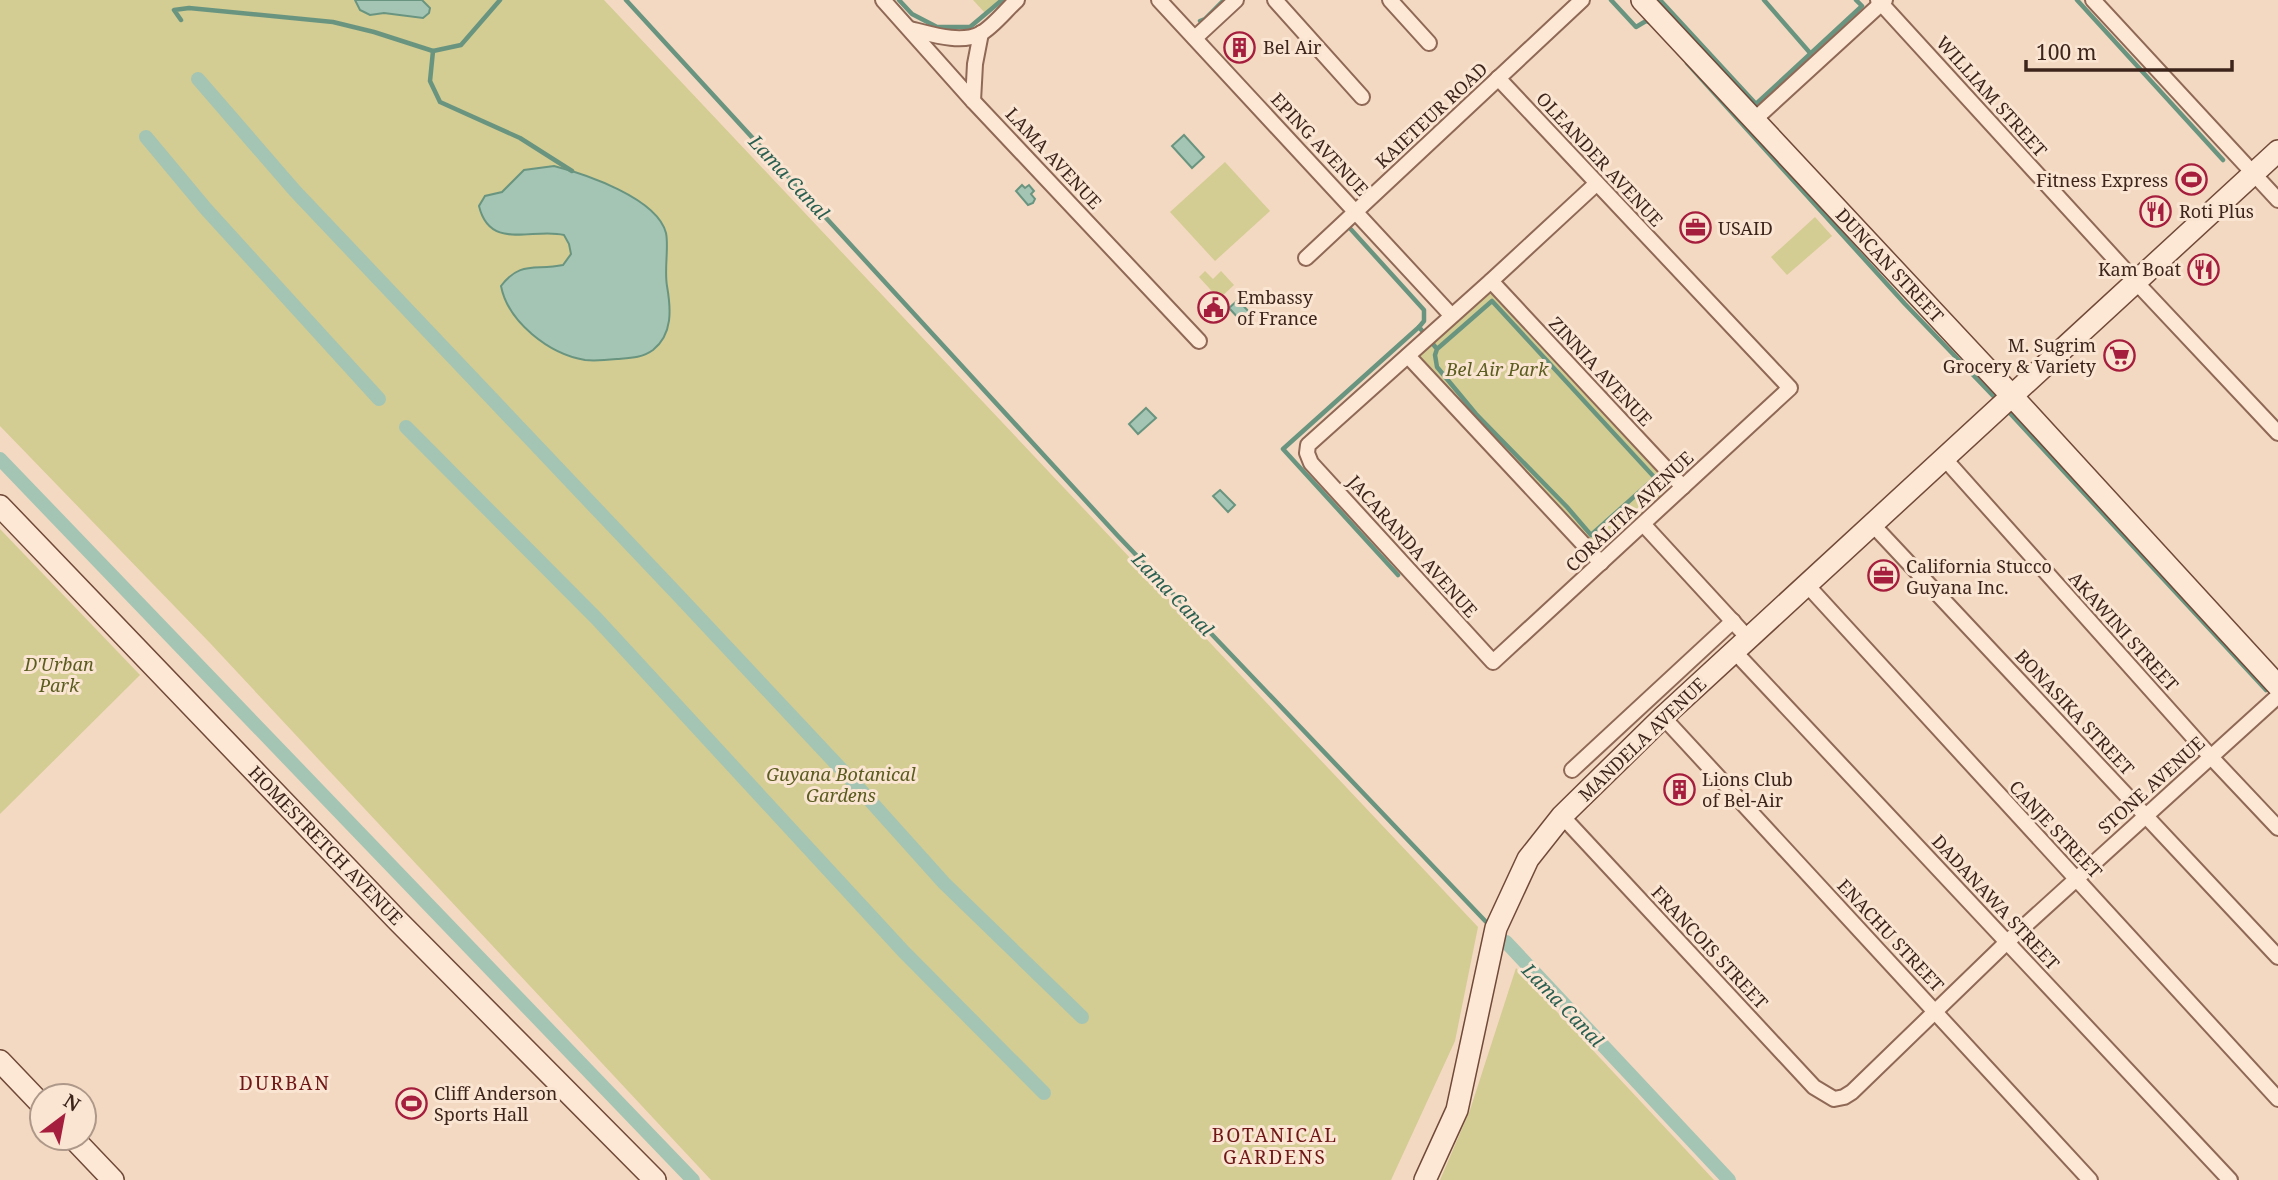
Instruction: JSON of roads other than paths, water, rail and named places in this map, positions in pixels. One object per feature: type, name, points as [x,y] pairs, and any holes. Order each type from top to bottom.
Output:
[{"type":"main road","name":"DUNCAN STREET","points":[[1642,0],[1754,120],[2005,402],[2278,686]]},
{"type":"main road","name":"MANDELA AVENUE","points":[[1425,1180],[1457,1110],[1496,928],[1532,853],[1562,816],[1662,717],[2278,151]]},
{"type":"main road","name":"HOMESTRETCH AVENUE","points":[[0,506],[398,921],[655,1180]]},
{"type":"main road","points":[[0,1061],[28,1090]]},
{"type":"main road","points":[[86,1152],[113,1180]]},
{"type":"street","name":"LAMA AVENUE","points":[[883,0],[973,101],[1199,341]]},
{"type":"street","points":[[910,29],[956,38],[981,33],[1017,0]]},
{"type":"street","name":"EPING AVENUE","points":[[1159,0],[1356,211],[1447,319]]},
{"type":"street","points":[[1195,38],[1236,0]]},
{"type":"street","points":[[1275,0],[1362,97]]},
{"type":"street","points":[[1390,0],[1429,43]]},
{"type":"street","name":"KAIETEUR ROAD","points":[[1306,258],[1582,0]]},
{"type":"street","points":[[2094,0],[2278,200]]},
{"type":"street","points":[[1754,120],[1882,1]]},
{"type":"street","name":"WILLIAM STREET","points":[[1882,1],[2135,281],[2278,433]]},
{"type":"street","points":[[973,101],[975,64],[981,33]]},
{"type":"street","name":"OLEANDER AVENUE","points":[[1498,78],[1790,388]]},
{"type":"street","points":[[1597,183],[1408,356],[1601,563]]},
{"type":"street","name":"ZINNIA AVENUE","points":[[1491,281],[1683,487]]},
{"type":"street","name":"JACARANDA AVENUE","points":[[1408,356],[1308,445],[1307,453],[1311,463],[1493,662]]},
{"type":"street","name":"CORALITA AVENUE","points":[[1493,662],[1790,388]]},
{"type":"street","name":"AKAWINI STREET","points":[[1944,458],[2211,757],[2278,828]]},
{"type":"street","name":"DADANAWA STREET","points":[[1644,525],[1733,621],[1741,644],[2007,942],[2230,1180]]},
{"type":"street","name":"BONASIKA STREET","points":[[1873,525],[2278,957]]},
{"type":"street","name":"CANJE STREET","points":[[1807,584],[2278,1098]]},
{"type":"street","points":[[1572,770],[1733,621]]},
{"type":"street","name":"STONE AVENUE","points":[[1834,1099],[1852,1092],[2007,942],[2278,696]]},
{"type":"street","name":"ENACHU STREET","points":[[1662,717],[2090,1180]]},
{"type":"street","name":"FRANCOIS STREET","points":[[1562,816],[1814,1087],[1834,1099]]},
{"type":"waterway","points":[[181,20],[174,10],[189,8],[333,22],[433,51],[461,45],[500,0]]},
{"type":"waterway","name":"Lama Canal","points":[[626,0],[1118,536],[1490,926]]},
{"type":"waterway","points":[[899,0],[912,14],[937,27],[970,27],[1002,0]]},
{"type":"waterway","points":[[1200,21],[1224,0]]},
{"type":"waterway","points":[[1611,0],[1636,27],[1646,21],[1651,23]]},
{"type":"waterway","points":[[1660,0],[1756,104],[1862,6],[1856,0]]},
{"type":"waterway","points":[[1764,0],[1811,54]]},
{"type":"waterway","points":[[2077,0],[2223,160]]},
{"type":"waterway","points":[[433,51],[430,81],[440,102],[520,138],[572,171]]},
{"type":"waterway","points":[[1687,63],[1905,304],[1999,402]]},
{"type":"waterway","points":[[198,79],[295,191],[678,595],[944,883],[1082,1017]]},
{"type":"waterway","points":[[146,137],[206,209],[379,399]]},
{"type":"waterway","points":[[1347,225],[1424,310],[1424,321],[1419,327],[1437,349],[1492,301],[1655,478],[1591,535],[1476,414],[1437,367],[1437,349]]},
{"type":"waterway","points":[[1398,575],[1283,449],[1419,327]]},
{"type":"waterway","points":[[2007,410],[2266,690]]},
{"type":"waterway","points":[[406,427],[597,619],[904,952],[1044,1093]]},
{"type":"waterway","points":[[0,459],[693,1180]]},
{"type":"waterway","name":"Lama Canal","points":[[1506,942],[1729,1180]]},
{"type":"place","name":"Bel Air","points":[[1240,47]]},
{"type":"place","name":"Fitness Express","points":[[2191,180]]},
{"type":"place","name":"Roti Plus","points":[[2156,211]]},
{"type":"place","name":"USAID","points":[[1695,228]]},
{"type":"place","name":"Kam Boat","points":[[2204,269]]},
{"type":"place","name":"Embassy of France","points":[[1214,307]]},
{"type":"place","name":"M. Sugrim Grocery & Variety","points":[[2119,355]]},
{"type":"place","name":"California Stucco Guyana Inc.","points":[[1883,576]]},
{"type":"place","name":"Lions Club of Bel-Air","points":[[1679,789]]},
{"type":"place","name":"Cliff Anderson Sports Hall","points":[[411,1103]]},
{"type":"district","name":"DURBAN","points":[[285,1083]]},
{"type":"district","name":"BOTANICAL GARDENS","points":[[1275,1146]]},
{"type":"park label","name":"Bel Air Park","points":[[1497,369]]},
{"type":"park label","name":"D'Urban Park","points":[[59,674]]},
{"type":"park label","name":"Guyana Botanical Gardens","points":[[841,784]]}]
